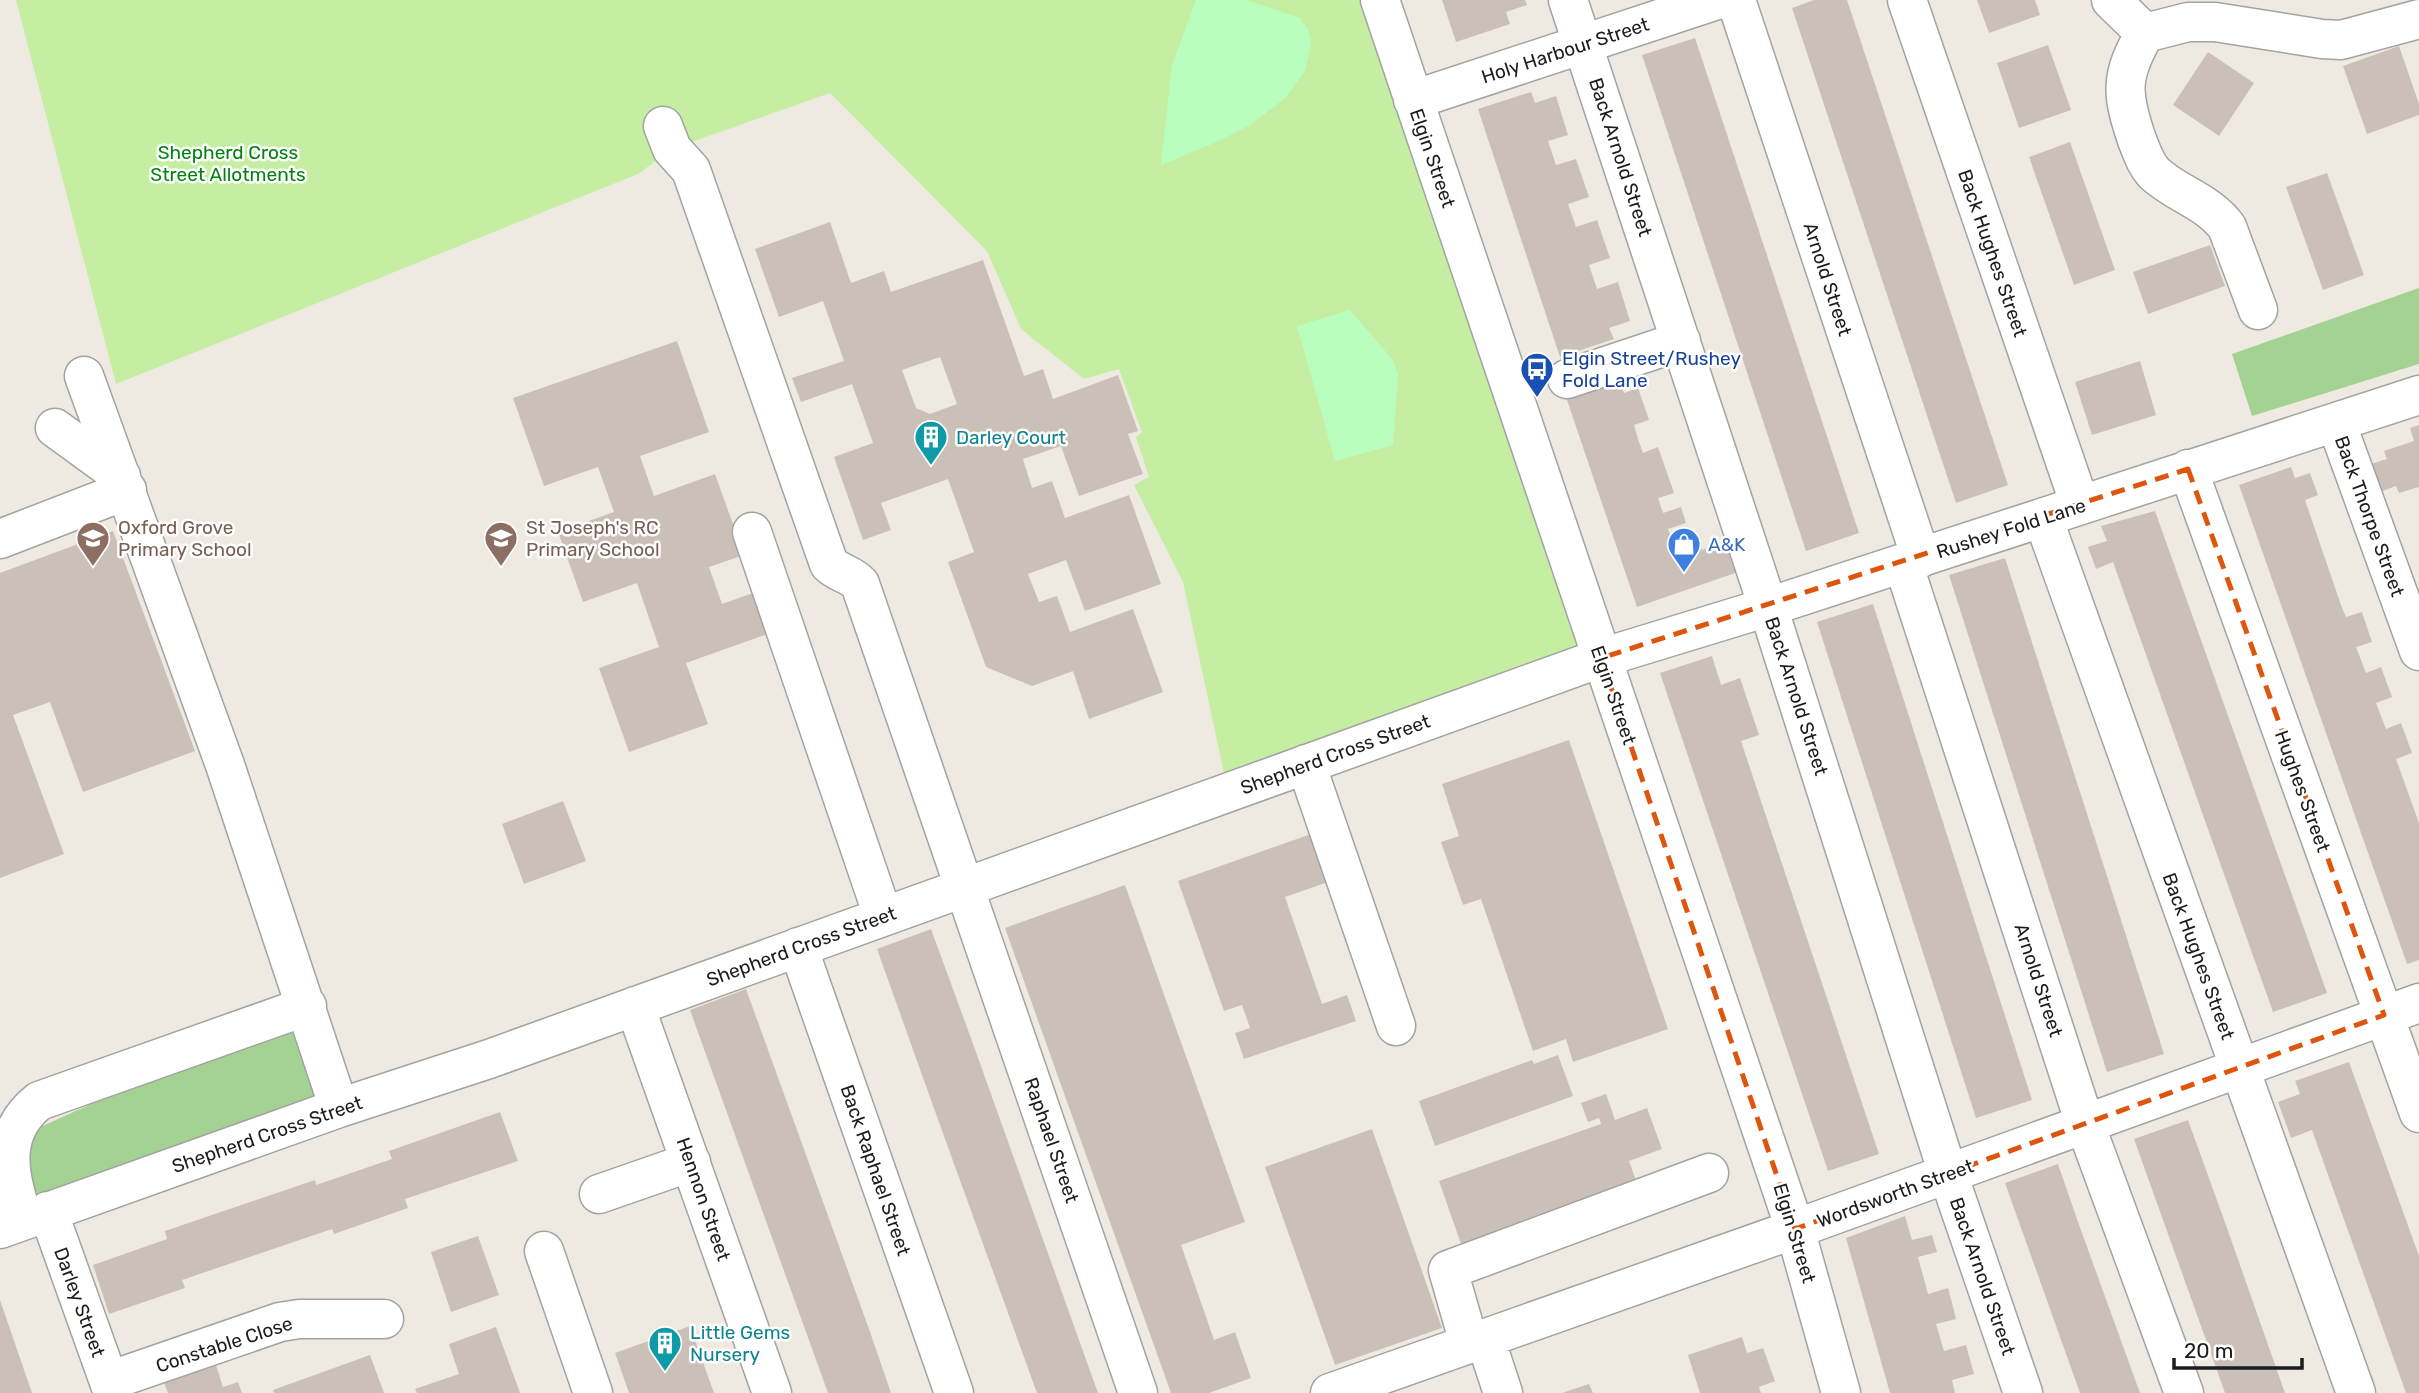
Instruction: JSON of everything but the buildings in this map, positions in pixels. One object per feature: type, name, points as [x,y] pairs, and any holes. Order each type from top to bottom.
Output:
[{"type":"street","name":"Elgin Street","points":[[1380,0],[1795,1229],[1841,1393]]},
{"type":"street","name":"Back Arnold Street","points":[[1569,0],[1768,607],[1948,1174],[2024,1393]]},
{"type":"street","name":"Holy Harbour Street","points":[[1413,100],[1717,0]]},
{"type":"street","name":"Arnold Street","points":[[1736,0],[2085,1124],[2183,1393]]},
{"type":"street","name":"Back Hughes Street","points":[[1907,0],[2080,505]]},
{"type":"street","points":[[2111,0],[2145,33]]},
{"type":"street","points":[[2258,310],[2227,227],[2218,216],[2156,174],[2146,162],[2127,112],[2124,84],[2131,58],[2145,33],[2188,22],[2215,22],[2341,40],[2419,19]]},
{"type":"street","name":"Raphael Street","points":[[663,126],[672,149],[691,170],[829,564],[835,570],[854,577],[860,584],[1138,1393]]},
{"type":"street","points":[[1567,379],[1681,341]]},
{"type":"street","points":[[84,376],[225,765],[340,1108]]},
{"type":"street","name":"Rushey Fold Lane","points":[[1601,658],[1912,561],[2419,395]]},
{"type":"street","name":"Back Thorpe Street","points":[[2336,422],[2419,650]]},
{"type":"street","points":[[55,428],[124,483]]},
{"type":"street","name":"Hughes Street","points":[[2188,469],[2402,1009],[2419,1113]]},
{"type":"street","points":[[0,539],[124,483]]},
{"type":"street","name":"Back Hughes Street","points":[[2043,518],[2356,1393]]},
{"type":"street","points":[[752,532],[883,916]]},
{"type":"street","name":"Shepherd Cross Street","points":[[24,1220],[340,1108],[489,1059],[1601,658]]},
{"type":"street","points":[[1306,764],[1396,1026]]},
{"type":"street","name":"Back Raphael Street","points":[[797,947],[954,1393]]},
{"type":"street","name":"Darley Street","points":[[111,1387],[24,1220],[6,1168],[5,1143],[11,1123],[22,1111],[39,1101],[307,1006]]},
{"type":"street","name":"Hennon Street","points":[[635,1006],[772,1393]]},
{"type":"street","name":"Wordsworth Street","points":[[1330,1393],[1795,1229],[2402,1009]]},
{"type":"street","points":[[599,1194],[691,1162]]},
{"type":"street","points":[[1503,1393],[1477,1340],[1448,1270],[1709,1172]]},
{"type":"street","points":[[544,1251],[593,1393]]},
{"type":"street","name":"Constable Close","points":[[111,1387],[280,1322],[299,1319],[384,1319]]},
{"type":"highlighted area","points":[[2188,469],[2384,1015],[1795,1229],[1601,658]]},
{"type":"green space","name":"Shepherd Cross Street Allotments","points":[[16,0],[1364,0],[1601,658],[1228,792],[1183,582],[1134,485],[1149,477],[1136,437],[1142,432],[1119,369],[1084,379],[1021,329],[987,251],[830,93],[672,149],[638,174],[116,384]]},
{"type":"green space","points":[[1196,0],[1246,0],[1300,18],[1308,30],[1311,42],[1305,71],[1286,97],[1252,124],[1161,165],[1172,65]]},
{"type":"green space","points":[[2419,288],[2419,364],[2252,416],[2232,354]]},
{"type":"green space","points":[[1350,310],[1393,360],[1398,375],[1393,445],[1335,461],[1297,326]]},
{"type":"green space","points":[[307,1006],[362,1101],[48,1211],[5,1143]]},
{"type":"place","name":"Elgin Street/Rushey Fold Lane","points":[[1537,399]]},
{"type":"place","name":"Darley Court","points":[[931,467]]},
{"type":"place","name":"Oxford Grove Primary School","points":[[93,568]]},
{"type":"place","name":"St Joseph's RC Primary School","points":[[501,568]]},
{"type":"place","name":"A&K","points":[[1684,574]]},
{"type":"place","name":"Little Gems Nursery","points":[[665,1373]]}]
